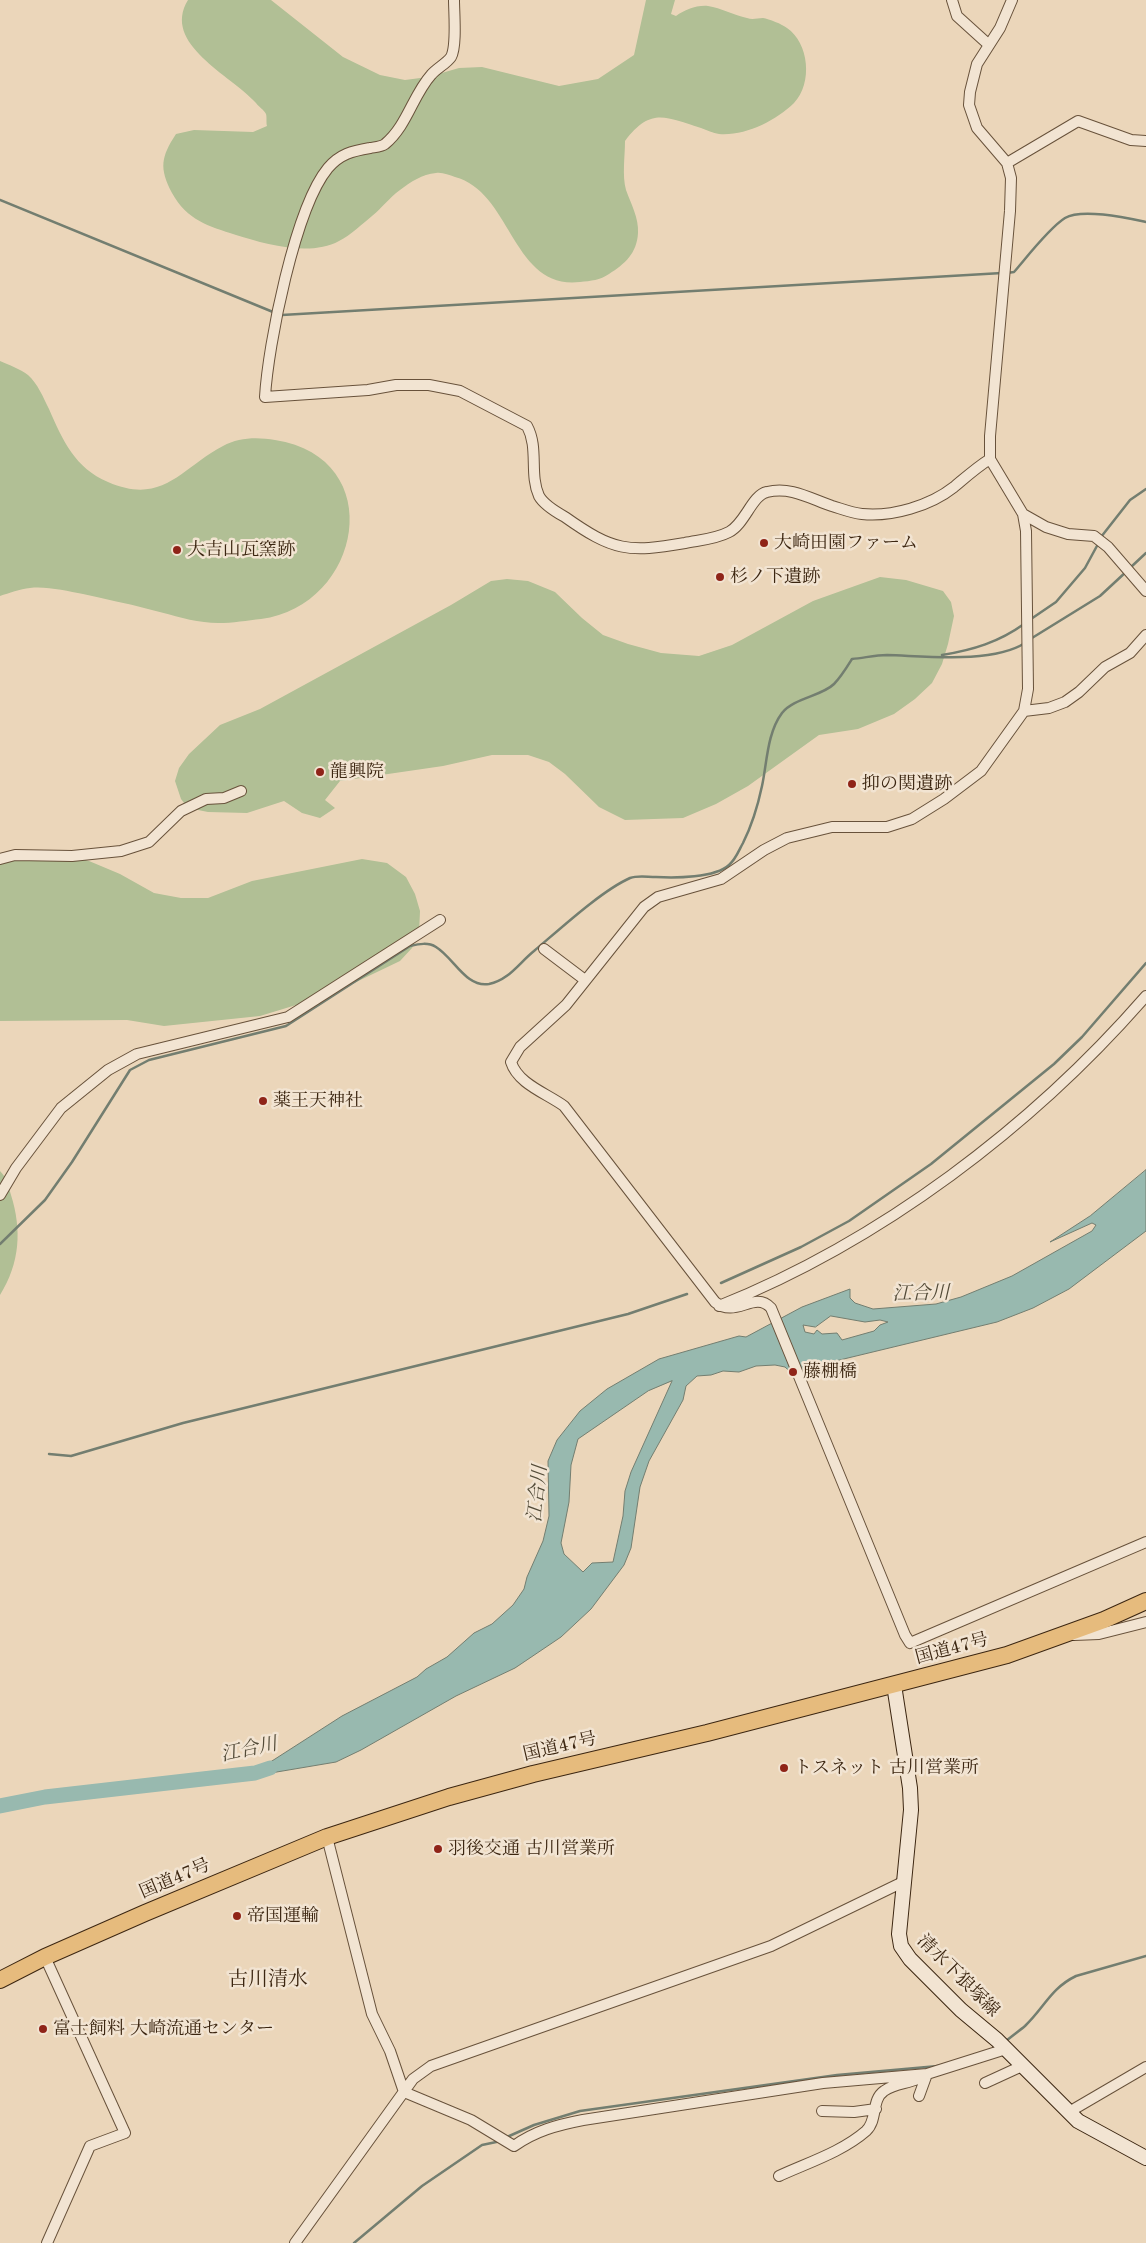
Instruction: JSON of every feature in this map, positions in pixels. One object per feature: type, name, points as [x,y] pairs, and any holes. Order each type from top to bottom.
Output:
[{"type":"highway","name":"国道47号","points":[[0,1980],[44,1957],[327,1837],[449,1797],[533,1774],[707,1734],[1007,1655],[1104,1620],[1146,1601]]},
{"type":"main road","name":"清水下狼塚線","points":[[894,1685],[910,1788],[911,1810],[898,1934],[901,1946],[910,1959],[961,2010],[1002,2046],[1078,2121],[1146,2158]]},
{"type":"street","points":[[454,0],[454,46],[451,56],[431,75],[403,123],[384,144],[349,152],[339,157],[322,176],[313,192],[291,260],[279,309],[265,397],[368,390],[396,385],[428,384],[460,391],[527,426],[534,445],[536,488],[540,498],[549,506],[593,537],[608,544],[639,549],[698,541],[730,532],[739,525],[760,495],[766,492],[786,490],[831,506],[862,514],[900,511],[926,503],[953,488],[975,468],[990,459]]},
{"type":"street","points":[[952,0],[958,16],[989,45]]},
{"type":"street","points":[[1012,0],[1006,18],[977,64],[970,92],[970,105],[977,128],[1007,163],[1011,178],[990,436],[990,459],[1023,514],[1026,531],[1028,689],[1024,711],[981,771],[944,799],[912,819],[887,827],[832,827],[788,838],[764,850],[721,879],[658,897],[644,907],[566,1005],[520,1047],[511,1062],[513,1068],[531,1086],[564,1106],[719,1306],[734,1309],[759,1301],[764,1302],[770,1308],[908,1641],[914,1643],[1146,1542]]},
{"type":"street","points":[[1007,163],[1078,121],[1131,140],[1146,141]]},
{"type":"street","points":[[1023,514],[1046,527],[1068,534],[1095,536],[1146,590]]},
{"type":"street","points":[[1024,711],[1049,708],[1065,702],[1079,692],[1105,667],[1130,653],[1146,635]]},
{"type":"street","points":[[0,859],[15,855],[72,856],[121,851],[149,842],[181,812],[206,799],[224,798],[241,791]]},
{"type":"street","points":[[0,1195],[16,1168],[61,1108],[108,1070],[137,1054],[288,1017],[440,920]]},
{"type":"street","points":[[544,949],[585,980]]},
{"type":"street","points":[[719,1306],[752,1293],[832,1252],[930,1190],[1038,1107],[1114,1033],[1146,996]]},
{"type":"street","points":[[1062,1635],[1099,1634],[1146,1622]]},
{"type":"street","points":[[327,1837],[372,2014],[390,2050],[404,2092],[471,2120],[514,2146],[528,2136],[551,2126],[583,2120],[822,2083],[927,2074]]},
{"type":"street","points":[[295,2243],[413,2078],[431,2066],[771,1946],[903,1882]]},
{"type":"street","points":[[44,1957],[125,2133],[90,2146],[47,2243]]},
{"type":"street","points":[[779,2176],[843,2146],[864,2133],[872,2122],[877,2098],[882,2092],[892,2086],[914,2081],[927,2074],[1002,2046]]},
{"type":"street","points":[[985,2084],[1022,2066]]},
{"type":"street","points":[[1069,2112],[1146,2067]]},
{"type":"street","points":[[919,2096],[927,2074]]},
{"type":"street","points":[[822,2111],[847,2112],[876,2109]]},
{"type":"green space","points":[[188,0],[271,0],[343,57],[380,75],[405,80],[428,77],[459,68],[482,67],[559,86],[598,79],[634,55],[646,0],[675,0],[671,14],[676,16],[691,8],[708,6],[749,19],[763,18],[785,26],[800,43],[804,53],[806,74],[800,95],[794,103],[778,116],[750,130],[739,133],[719,134],[668,118],[659,118],[651,119],[634,130],[625,141],[624,172],[626,190],[638,227],[637,240],[633,252],[620,266],[602,278],[580,282],[557,280],[540,271],[526,256],[489,201],[474,186],[443,173],[426,175],[413,181],[396,193],[376,213],[348,236],[327,246],[301,249],[260,242],[207,225],[191,216],[184,210],[172,193],[165,176],[165,156],[176,134],[194,130],[253,132],[267,126],[264,111],[245,92],[216,70],[191,45],[184,31],[182,16]]},
{"type":"green space","points":[[0,361],[25,373],[35,382],[59,432],[71,452],[87,469],[108,482],[127,488],[143,490],[157,487],[183,473],[223,446],[242,439],[262,438],[275,440],[312,452],[336,474],[348,501],[349,531],[340,561],[322,588],[295,608],[261,619],[232,622],[211,623],[197,621],[50,588],[26,589],[0,596]]},
{"type":"green space","points":[[880,577],[906,580],[943,591],[951,602],[954,616],[948,644],[942,664],[932,683],[915,699],[894,714],[858,729],[819,735],[748,786],[716,804],[683,818],[625,820],[599,807],[565,774],[549,762],[528,755],[492,755],[443,766],[340,781],[325,800],[335,808],[320,818],[302,813],[284,801],[247,813],[208,812],[188,808],[181,799],[175,781],[179,768],[189,754],[220,725],[260,709],[451,605],[491,581],[507,579],[528,581],[555,592],[603,635],[661,653],[699,656],[732,645],[813,601]]},
{"type":"green space","points":[[0,854],[64,854],[89,861],[120,874],[154,893],[181,898],[208,898],[252,881],[362,859],[387,863],[406,877],[415,894],[420,911],[419,934],[412,948],[400,961],[329,995],[260,1016],[164,1026],[127,1020],[0,1021]]},
{"type":"green space","points":[[0,1171],[6,1179],[15,1208],[18,1234],[12,1271],[0,1295]]},
{"type":"water","points":[[1146,1170],[1146,1231],[1069,1289],[1033,1308],[997,1322],[823,1364],[811,1374],[797,1378],[785,1367],[775,1365],[756,1366],[739,1372],[723,1371],[711,1375],[697,1376],[686,1386],[683,1400],[649,1461],[640,1487],[631,1548],[624,1565],[591,1609],[561,1637],[515,1668],[456,1696],[361,1750],[336,1762],[247,1777],[342,1716],[417,1677],[426,1669],[447,1657],[474,1633],[492,1624],[513,1605],[524,1589],[527,1577],[543,1541],[549,1516],[548,1461],[557,1440],[580,1411],[607,1389],[659,1359],[739,1336],[746,1337],[802,1307],[850,1289],[850,1298],[855,1303],[873,1309],[936,1304],[961,1297],[1012,1276],[1092,1231],[1096,1225],[1092,1223],[1050,1242],[1090,1216]],"holes":[[[831,1316],[865,1322],[880,1320],[888,1322],[880,1325],[874,1331],[842,1340],[837,1333],[822,1334],[817,1330],[814,1334],[805,1332],[803,1325],[815,1327]],[[672,1381],[631,1472],[625,1491],[623,1516],[613,1562],[592,1563],[583,1572],[564,1554],[561,1543],[569,1502],[571,1465],[578,1439],[648,1391]]]},
{"type":"waterway","points":[[0,200],[273,312]]},
{"type":"waterway","points":[[1007,273],[1014,272],[1052,229],[1065,218],[1073,215],[1105,215],[1146,222]]},
{"type":"waterway","points":[[282,315],[1002,273]]},
{"type":"waterway","points":[[1101,537],[1130,500],[1146,489]]},
{"type":"waterway","points":[[1031,619],[1056,602],[1085,568],[1098,544]]},
{"type":"waterway","points":[[1131,567],[1146,553]]},
{"type":"waterway","points":[[1032,638],[1100,596],[1127,571]]},
{"type":"waterway","points":[[942,655],[964,651],[985,644],[1005,636],[1024,624]]},
{"type":"waterway","points":[[0,1244],[45,1200],[72,1162],[130,1070],[149,1060],[286,1026],[410,946],[433,945],[443,952],[467,977],[481,984],[496,982],[508,975],[593,901],[630,878],[639,876],[673,877],[705,875],[729,865],[743,843],[754,815],[762,786],[770,739],[777,721],[787,708],[834,684],[852,659],[878,655],[977,656],[1011,650],[1025,643]]},
{"type":"waterway","points":[[721,1283],[801,1247],[849,1221],[931,1164],[1054,1064],[1082,1037],[1146,963]]},
{"type":"waterway","points":[[49,1454],[71,1456],[183,1423],[628,1314],[687,1294]]},
{"type":"waterway","name":"江合川","points":[[0,1806],[45,1797],[255,1773],[270,1768]]},
{"type":"waterway","points":[[1006,2041],[1025,2026],[1054,1992],[1067,1981],[1076,1976],[1146,1956]]},
{"type":"waterway","points":[[507,2137],[534,2125],[580,2111],[837,2075],[938,2066]]},
{"type":"waterway","points":[[354,2243],[422,2186],[482,2145],[501,2141]]},
{"type":"place","name":"大崎田園ファーム","points":[[764,543]]},
{"type":"place","name":"大吉山瓦窯跡","points":[[177,550]]},
{"type":"place","name":"杉ノ下遺跡","points":[[720,577]]},
{"type":"place","name":"龍興院","points":[[320,772]]},
{"type":"place","name":"抑の関遺跡","points":[[852,784]]},
{"type":"place","name":"薬王天神社","points":[[263,1101]]},
{"type":"place","name":"藤棚橋","points":[[793,1372]]},
{"type":"place","name":"トスネット 古川営業所","points":[[784,1768]]},
{"type":"place","name":"羽後交通 古川営業所","points":[[438,1849]]},
{"type":"place","name":"帝国運輸","points":[[237,1916]]},
{"type":"place","name":"富士飼料 大崎流通センター","points":[[43,2029]]},
{"type":"district","name":"古川清水","points":[[268,1980]]}]
